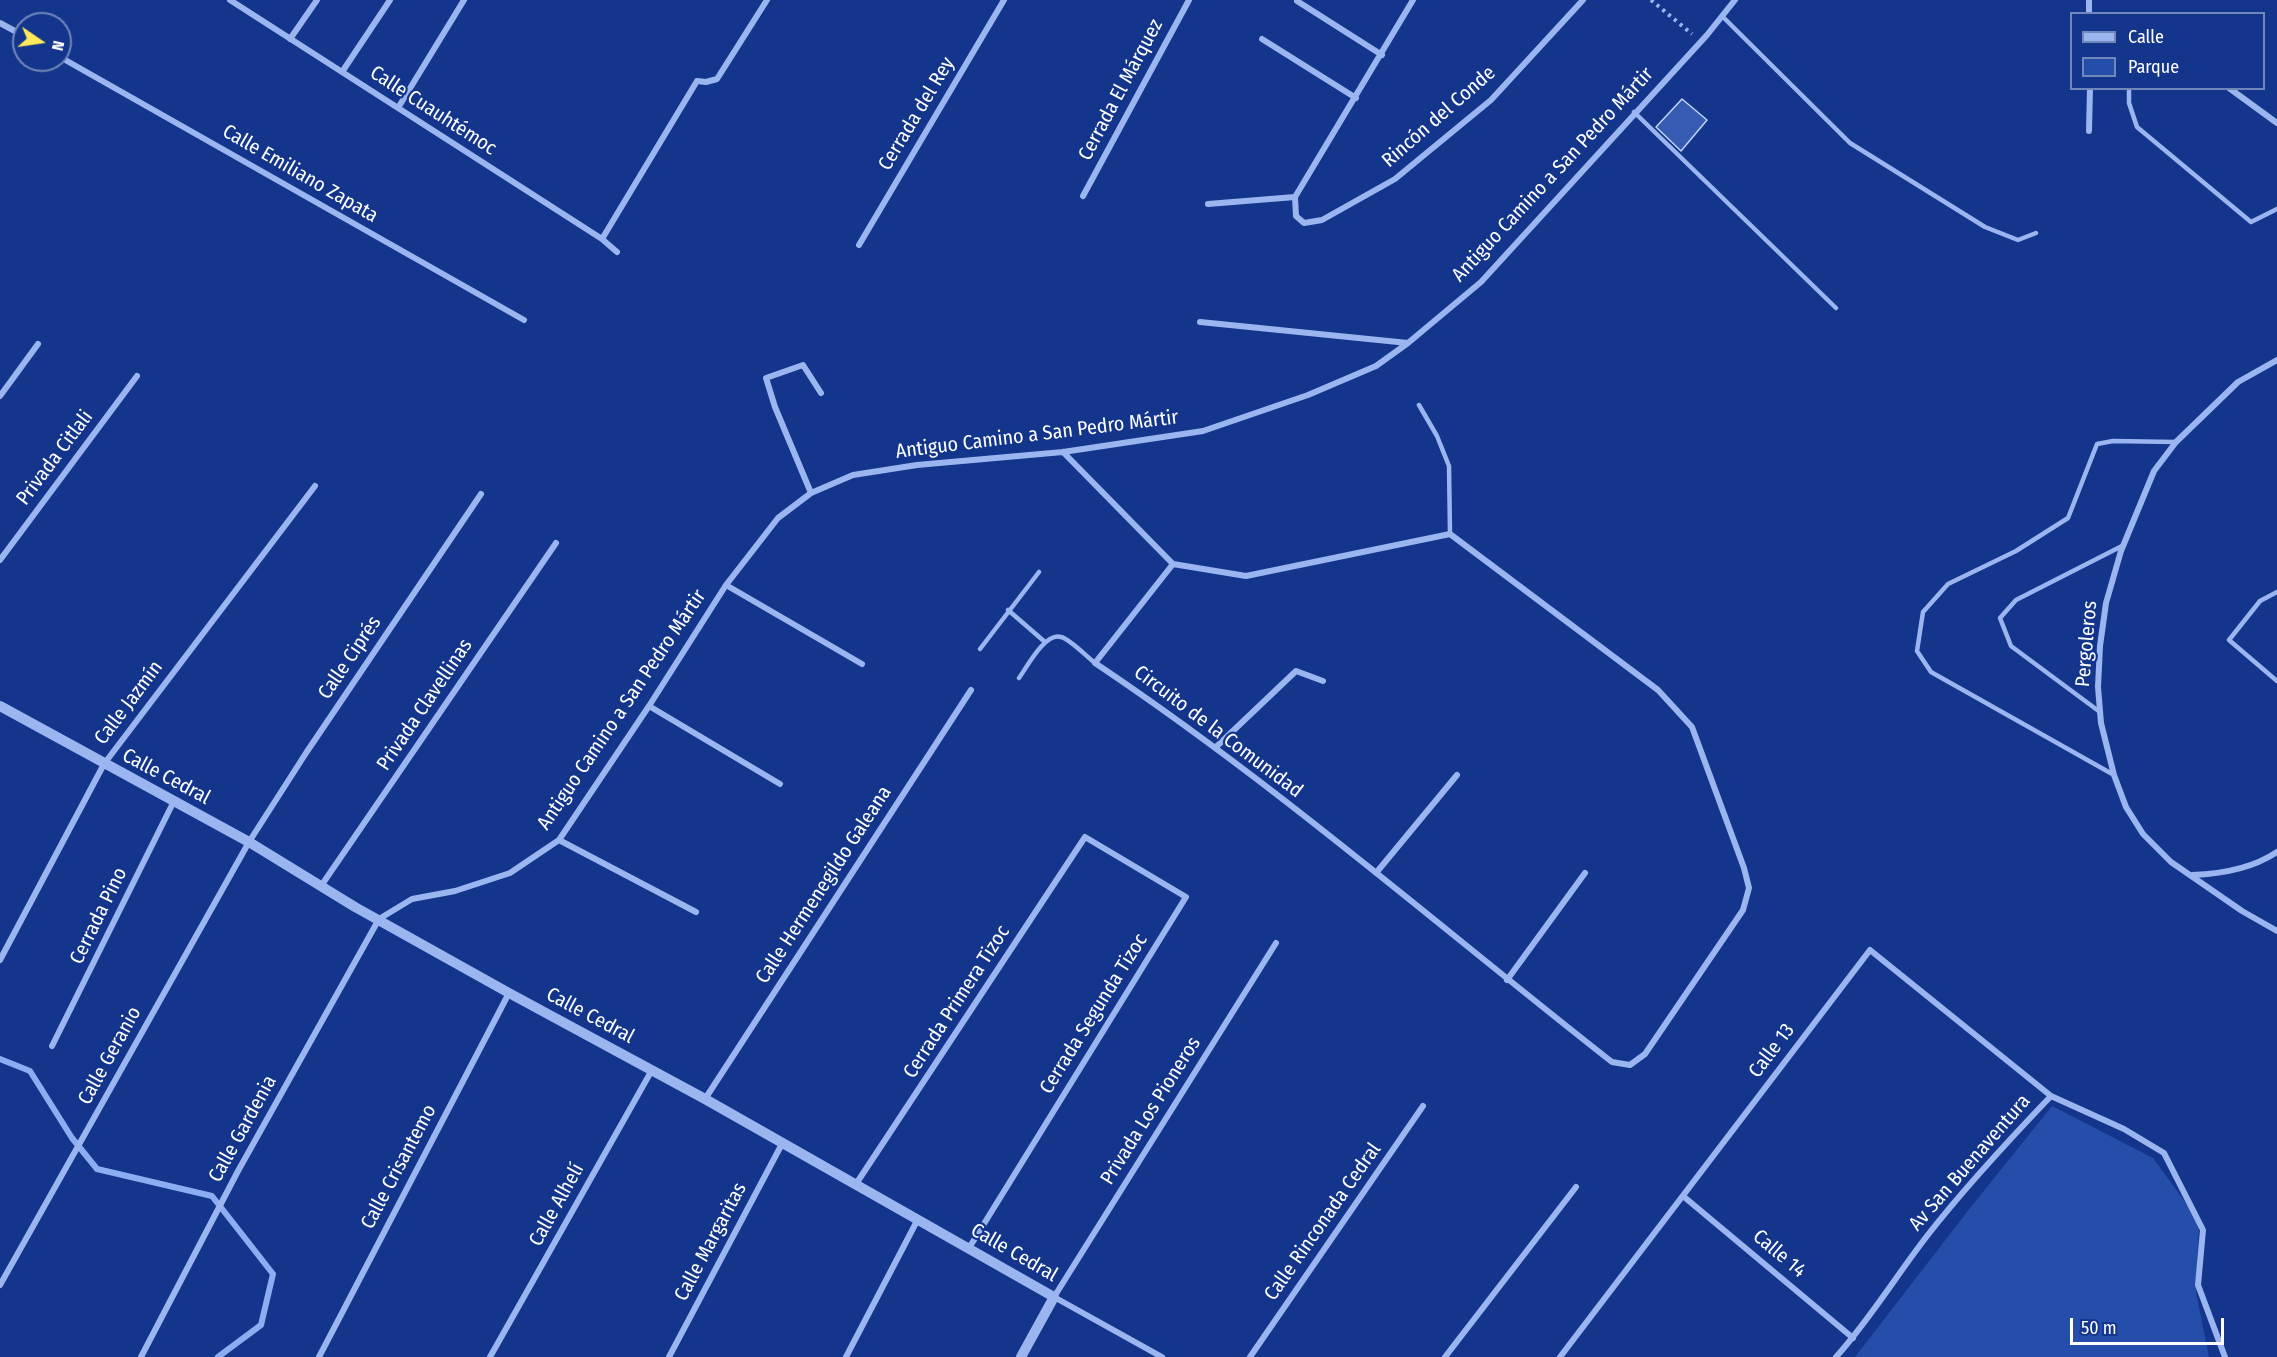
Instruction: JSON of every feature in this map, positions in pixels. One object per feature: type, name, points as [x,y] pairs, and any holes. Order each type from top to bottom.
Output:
[{"type":"street","name":"Calle Cuauhtémoc","points":[[230,0],[602,239],[617,252]]},
{"type":"street","points":[[290,39],[317,0]]},
{"type":"street","points":[[342,72],[390,0]]},
{"type":"street","points":[[398,108],[464,0]]},
{"type":"street","points":[[602,239],[697,81],[706,82],[717,79],[767,0]]},
{"type":"street","name":"Cerrada del Rey","points":[[859,245],[1004,0]]},
{"type":"street","name":"Cerrada El Márquez","points":[[1083,196],[1189,0]]},
{"type":"street","points":[[1208,204],[1295,197],[1413,0]]},
{"type":"street","name":"Rincón del Conde","points":[[1295,197],[1296,216],[1304,223],[1322,220],[1395,179],[1491,100],[1583,0]]},
{"type":"street","name":"Antiguo Camino a San Pedro Mártir","points":[[379,919],[412,898],[455,891],[510,873],[559,840],[649,706],[726,585],[778,518],[811,493],[853,475],[917,465],[1063,452],[1203,431],[1308,395],[1377,366],[1481,282],[1723,17],[1735,0]]},
{"type":"street","points":[[1297,1],[1382,55]]},
{"type":"street","points":[[1262,39],[1356,98]]},
{"type":"street","name":"Calle Emiliano Zapata","points":[[72,64],[524,320]]},
{"type":"street","points":[[2089,130],[2090,90]]},
{"type":"street","points":[[2232,90],[2277,123]]},
{"type":"street","points":[[1200,322],[1408,343]]},
{"type":"street","points":[[0,396],[38,344]]},
{"type":"street","name":"Pergoleros","points":[[2277,360],[2238,382],[2176,442],[2154,471],[2122,546],[2106,603],[2100,646],[2098,687],[2100,712],[2114,775],[2126,807],[2143,834],[2171,862],[2242,911],[2277,931]]},
{"type":"street","points":[[811,493],[775,407],[766,378],[803,365],[821,393]]},
{"type":"street","name":"Privada Citlali","points":[[0,560],[137,376]]},
{"type":"street","points":[[1063,452],[1173,564],[1246,576],[1450,534]]},
{"type":"street","name":"Calle Jazmín","points":[[0,960],[104,765],[315,486]]},
{"type":"street","name":"Calle Ciprés","points":[[249,842],[306,753],[481,495]]},
{"type":"street","name":"Circuito de la Comunidad","points":[[1095,663],[1149,699],[1215,748],[1376,873],[1612,1062],[1630,1065],[1645,1054],[1743,910],[1749,888],[1744,868],[1692,728],[1659,690],[1450,534]]},
{"type":"street","name":"Privada Clavellinas","points":[[321,886],[556,543]]},
{"type":"street","points":[[1095,663],[1173,564]]},
{"type":"street","points":[[726,585],[862,664]]},
{"type":"street","points":[[1215,748],[1296,671],[1323,681]]},
{"type":"street","name":"Calle Hermenegildo Galeana","points":[[705,1099],[971,690]]},
{"type":"street","name":"Calle Cedral","points":[[0,706],[104,765],[249,842],[321,886],[509,993],[783,1142],[1162,1357]]},
{"type":"street","points":[[649,706],[780,784]]},
{"type":"street","points":[[1376,873],[1457,775]]},
{"type":"street","name":"Cerrada Pino","points":[[52,1046],[174,801]]},
{"type":"street","name":"Cerrada Primera Tizoc","points":[[856,1184],[1085,837]]},
{"type":"street","name":"Cerrada Segunda Tizoc","points":[[969,1248],[1186,897],[1085,837]]},
{"type":"street","points":[[559,840],[696,912]]},
{"type":"street","name":"Calle Geranio","points":[[0,1285],[249,842]]},
{"type":"street","points":[[2191,875],[2220,874],[2244,867],[2277,852]]},
{"type":"street","points":[[1507,980],[1585,873]]},
{"type":"street","name":"Calle Gardenia","points":[[141,1357],[238,1171],[379,919]]},
{"type":"street","name":"Privada Los Pioneros","points":[[1054,1297],[1276,943]]},
{"type":"street","name":"Calle 13","points":[[1560,1357],[1870,950],[2051,1095]]},
{"type":"street","name":"Calle Crisantemo","points":[[319,1357],[509,993]]},
{"type":"street","name":"Calle Alhelí","points":[[490,1357],[652,1070]]},
{"type":"street","name":"Av San Buenaventura","points":[[1836,1357],[1853,1338],[1969,1183],[2051,1095],[2124,1129],[2164,1153],[2204,1230],[2198,1286],[2225,1357]]},
{"type":"street","name":"Calle Rinconada Cedral","points":[[1250,1357],[1423,1106]]},
{"type":"street","name":"Calle Margaritas","points":[[669,1357],[783,1142]]},
{"type":"street","points":[[1445,1357],[1576,1187]]},
{"type":"street","name":"Calle 14","points":[[1683,1196],[1853,1338]]},
{"type":"street","points":[[846,1357],[918,1220]]},
{"type":"street","points":[[1021,1357],[1054,1297]]},
{"type":"lane","points":[[1723,17],[1850,143],[1985,227],[2018,240],[2036,232]]},
{"type":"lane","points":[[2129,90],[2129,103],[2137,127],[2250,222],[2277,209]]},
{"type":"lane","points":[[1634,112],[1836,308]]},
{"type":"lane","points":[[1419,405],[1437,436],[1449,466],[1450,534]]},
{"type":"lane","points":[[2114,775],[1931,672],[1917,651],[1923,612],[1948,584],[2016,551],[2067,518],[2097,444],[2113,441],[2176,442]]},
{"type":"lane","points":[[2100,712],[2011,646],[2000,618],[2016,600],[2122,546]]},
{"type":"lane","points":[[980,649],[1039,572]]},
{"type":"lane","points":[[2277,592],[2260,601],[2229,640],[2277,681]]},
{"type":"lane","points":[[1008,610],[1045,642]]},
{"type":"lane","points":[[1019,678],[1045,642],[1053,637],[1062,637],[1095,663]]},
{"type":"path","points":[[1651,0],[1701,41]]},
{"type":"green space","points":[[2052,1106],[2153,1158],[2199,1221],[2196,1292],[2209,1357],[1855,1357],[1970,1208]]},
{"type":"building","points":[[1682,99],[1707,120],[1681,151],[1656,127]]},
{"type":"waterway","points":[[0,1059],[30,1071],[72,1138],[97,1169],[212,1196],[273,1274],[261,1325],[218,1357]]}]
